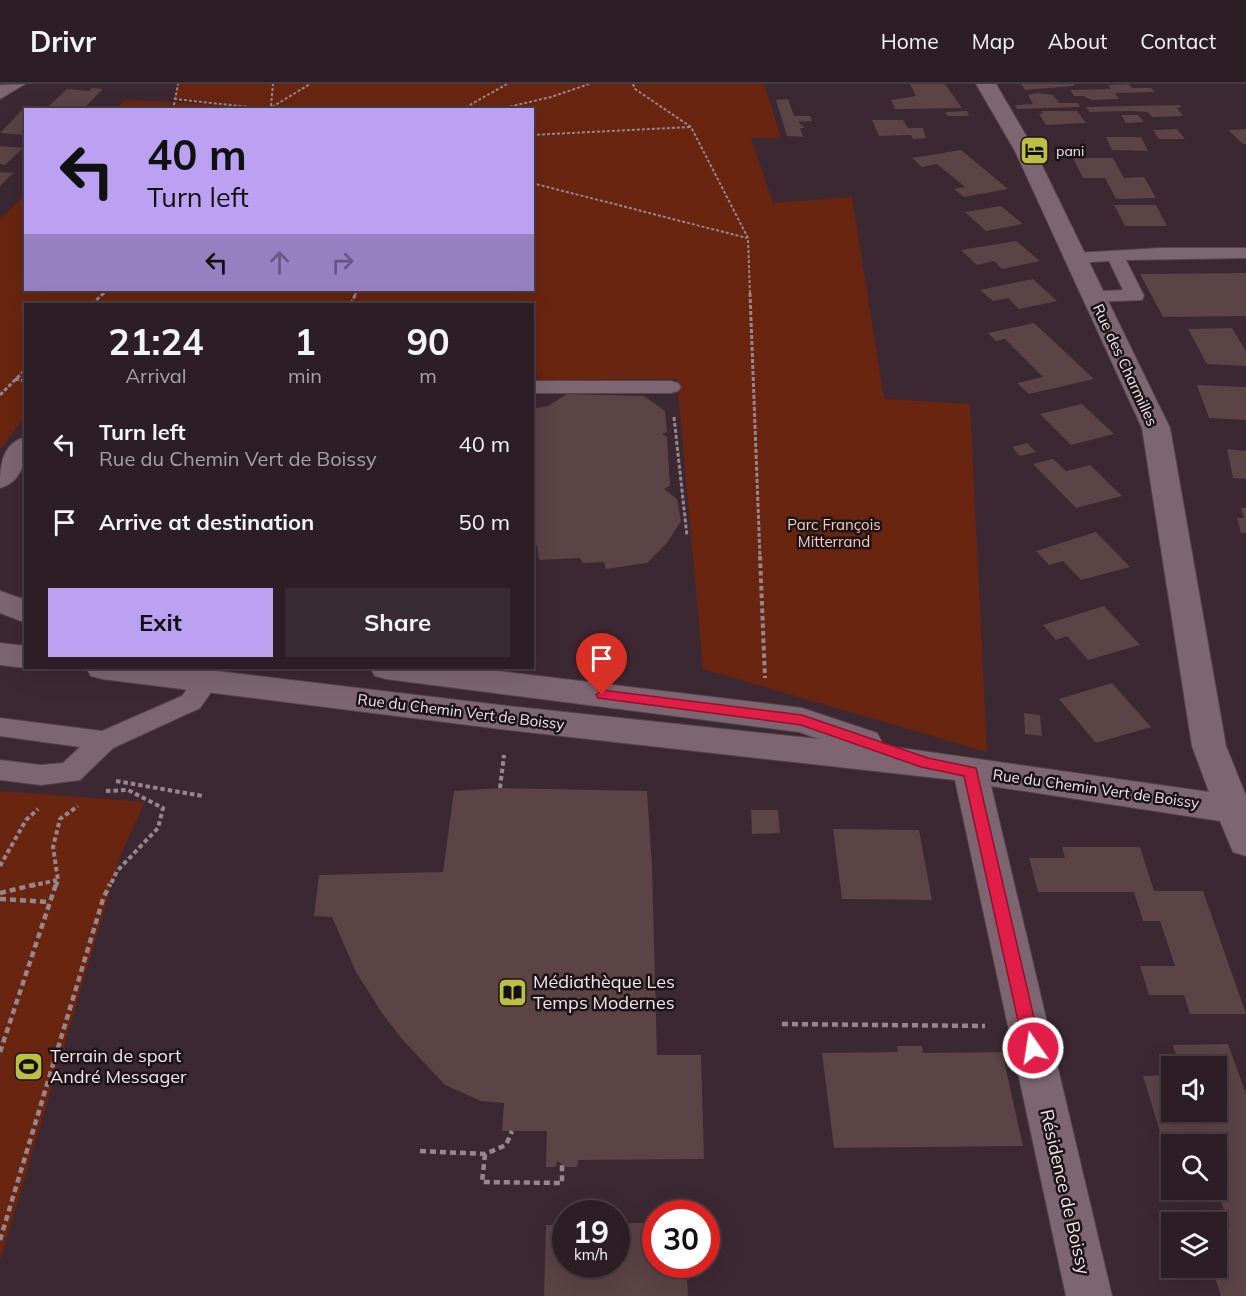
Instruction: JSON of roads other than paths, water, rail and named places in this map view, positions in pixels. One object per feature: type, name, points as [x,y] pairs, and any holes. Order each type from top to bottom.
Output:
[{"type":"street","points":[[0,93],[15,84]]},
{"type":"street","name":"Rue des Charmilles","points":[[986,84],[1025,151],[1156,428],[1209,746],[1238,809],[1246,842]]},
{"type":"street","points":[[0,479],[24,448]]},
{"type":"street","points":[[0,601],[24,612]]},
{"type":"street","points":[[0,654],[24,657]]},
{"type":"street","name":"Rue du Chemin Vert de Boissy","points":[[110,669],[525,720],[927,763],[1175,802],[1238,809]]},
{"type":"street","name":"Rue du Chemin Vert de Boissy","points":[[394,669],[802,720],[927,763]]},
{"type":"street","name":"Résidence de Boissy","points":[[970,771],[1089,1296]]},
{"type":"lane","points":[[1076,258],[1246,253]]},
{"type":"lane","points":[[1093,296],[1135,297],[1115,256]]},
{"type":"lane","points":[[534,387],[671,387]]},
{"type":"lane","points":[[0,770],[41,775],[70,773],[104,741],[191,702],[206,681]]},
{"type":"lane","points":[[0,728],[104,741]]},
{"type":"place","name":"pani","points":[[1035,151]]},
{"type":"place","name":"Médiathèque Les Temps Modernes","points":[[512,992]]},
{"type":"place","name":"Terrain de sport André Messager","points":[[29,1066]]},
{"type":"park label","name":"Parc François Mitterrand","points":[[834,534]]}]
